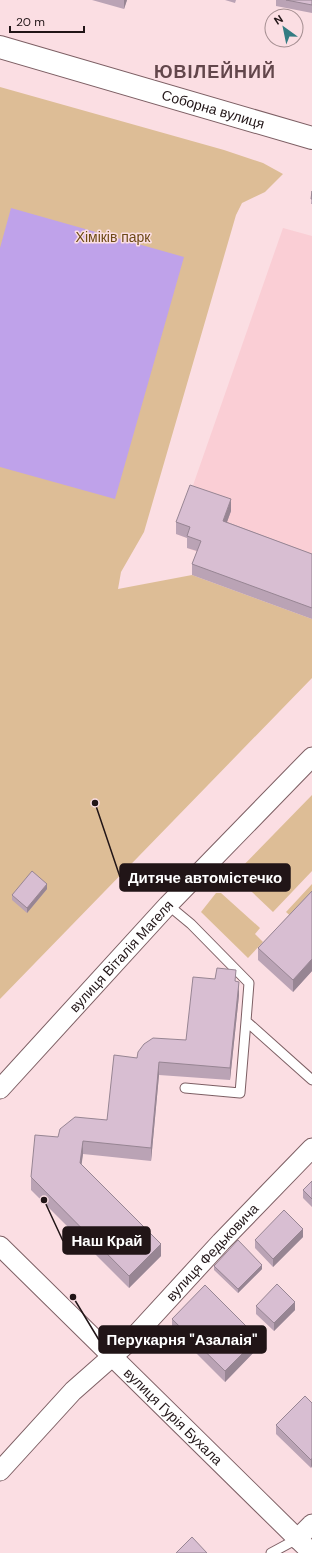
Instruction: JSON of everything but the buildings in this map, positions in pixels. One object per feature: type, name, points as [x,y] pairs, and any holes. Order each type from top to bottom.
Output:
[{"type":"main road","name":"Соборна вулиця","points":[[0,47],[312,138]]},
{"type":"street","name":"вулиця Віталія Магеля","points":[[0,1089],[168,904],[312,757]]},
{"type":"street","name":"вулиця Федьковича","points":[[112,1356],[132,1339],[216,1248],[312,1148]]},
{"type":"street","name":"вулиця Гурія Бухала","points":[[0,1246],[312,1553]]},
{"type":"street","points":[[0,1471],[73,1391],[112,1356]]},
{"type":"street","points":[[297,1538],[312,1524]]},
{"type":"lane","points":[[168,904],[191,924],[249,983],[240,1093],[186,1088]]},
{"type":"lane","points":[[246,1021],[312,1080]]},
{"type":"lane","points":[[271,1553],[297,1538]]},
{"type":"shaded area","points":[[11,208],[184,257],[115,499],[0,467],[0,248]]},
{"type":"shaded area","points":[[283,228],[312,236],[312,619],[192,575],[200,553],[187,548],[190,539],[176,534]]},
{"type":"green space","name":"Хіміків парк","points":[[0,87],[224,150],[263,163],[283,174],[265,192],[242,203],[236,215],[144,532],[121,572],[118,589],[192,575],[312,619],[312,678],[0,999]]},
{"type":"green space","points":[[312,795],[312,871],[273,912],[234,875]]},
{"type":"green space","points":[[312,884],[312,902],[295,920],[286,912]]},
{"type":"green space","points":[[216,893],[221,893],[260,928],[255,934],[263,942],[248,958],[201,912]]},
{"type":"place","name":"Дитяче автомістечко","points":[[95,803]]},
{"type":"place","name":"Наш Край","points":[[44,1200]]},
{"type":"place","name":"Перукарня \"Азалаія\"","points":[[73,1297]]},
{"type":"district","name":"ЮВІЛЕЙНИЙ","points":[[215,72]]}]
